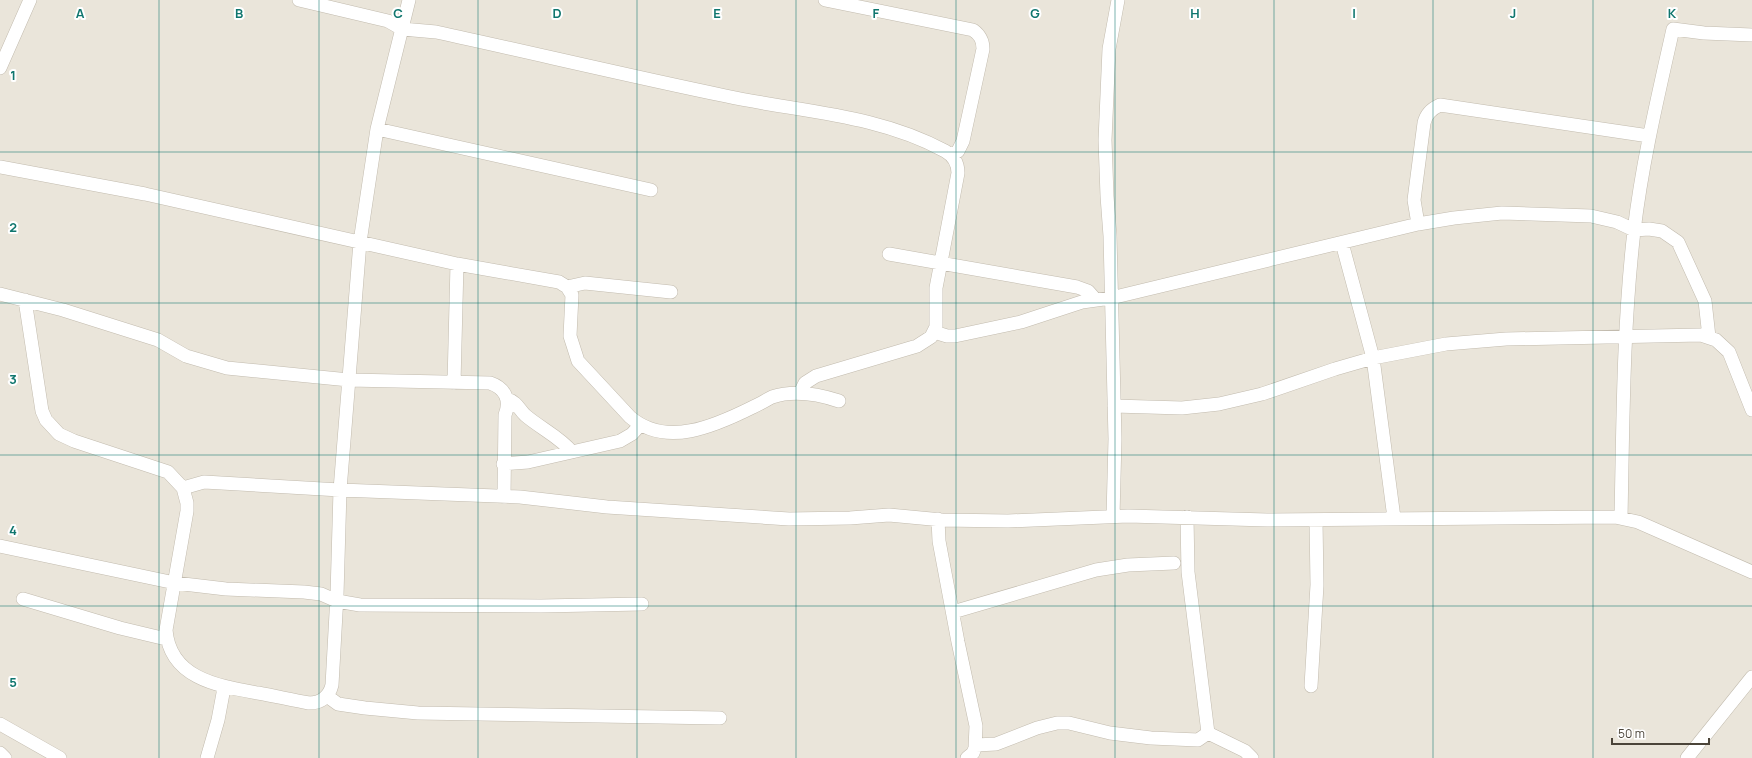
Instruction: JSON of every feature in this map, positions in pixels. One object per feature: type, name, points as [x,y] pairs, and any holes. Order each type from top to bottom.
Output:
[{"type":"street","points":[[0,68],[30,0]]},
{"type":"street","points":[[299,0],[388,20],[402,29],[436,32],[728,97],[843,115],[893,129],[924,141],[951,155],[957,163],[958,173],[940,264],[936,299],[937,321],[934,332],[927,341],[917,346],[816,376],[805,383],[800,393]]},
{"type":"street","points":[[25,300],[42,411],[53,428],[74,441],[168,472],[183,488],[187,511],[167,622],[166,639],[172,652],[184,667],[203,681],[224,688],[309,703],[319,702],[327,696],[332,685],[337,601],[340,490],[360,242],[377,129],[409,0]]},
{"type":"street","points":[[825,0],[973,30],[978,33],[983,44],[983,49],[964,141],[958,151],[951,155]]},
{"type":"street","points":[[1113,517],[1114,406],[1110,236],[1106,168],[1106,94],[1109,49],[1118,0]]},
{"type":"street","points":[[1621,518],[1624,337],[1634,230],[1650,136],[1673,29],[1704,33],[1752,35]]},
{"type":"street","points":[[1418,224],[1414,200],[1423,131],[1428,114],[1435,107],[1440,106],[1650,136]]},
{"type":"street","points":[[377,129],[651,190]]},
{"type":"street","points":[[0,167],[145,194],[457,264],[559,282],[567,287],[573,301],[570,316],[570,336],[578,361],[630,417],[640,425],[662,433],[681,432],[720,422],[772,397],[800,393],[826,396],[839,401]]},
{"type":"street","points":[[934,332],[955,336],[1021,322],[1069,306],[1111,298],[1418,224],[1454,218],[1502,213],[1592,216],[1617,222],[1634,230],[1649,229],[1662,231],[1678,242],[1705,301],[1709,337]]},
{"type":"street","points":[[1342,242],[1373,358],[1394,518]]},
{"type":"street","points":[[889,254],[1077,287],[1088,291],[1096,300]]},
{"type":"street","points":[[454,383],[457,264]]},
{"type":"street","points":[[567,287],[585,283],[671,292]]},
{"type":"street","points":[[0,294],[100,321],[158,340],[186,356],[214,365],[240,370],[349,380],[490,383],[501,389],[507,399],[503,464],[504,497]]},
{"type":"street","points":[[1114,406],[1182,408],[1219,404],[1262,394],[1320,373],[1373,358],[1421,348],[1476,340],[1701,335],[1709,337],[1723,345],[1729,352],[1752,410]]},
{"type":"street","points":[[507,399],[518,404],[523,412],[533,422],[567,446],[572,452]]},
{"type":"street","points":[[503,464],[528,462],[620,441],[632,434],[640,425]]},
{"type":"street","points":[[183,488],[204,482],[504,497],[748,518],[820,519],[889,515],[938,519],[1008,521],[1157,515],[1316,520],[1394,518],[1621,518],[1638,522],[1752,572]]},
{"type":"street","points":[[1187,517],[1188,572],[1208,733]]},
{"type":"street","points":[[938,519],[939,541],[963,672],[976,726],[976,745],[973,753],[966,758]]},
{"type":"street","points":[[1311,686],[1317,585],[1316,520]]},
{"type":"street","points":[[0,546],[175,583],[226,589],[321,594],[337,601],[360,605],[541,606],[642,604]]},
{"type":"street","points":[[953,612],[1096,570],[1128,565],[1174,562]]},
{"type":"street","points":[[23,599],[120,628],[166,639]]},
{"type":"street","points":[[1687,758],[1752,677]]},
{"type":"street","points":[[207,758],[218,720],[224,688]]},
{"type":"street","points":[[327,696],[335,702],[344,705],[418,713],[720,718]]},
{"type":"street","points":[[976,745],[996,744],[1037,728],[1057,723],[1069,724],[1110,733],[1151,738],[1198,740],[1208,733]]},
{"type":"street","points":[[0,724],[60,758]]},
{"type":"street","points":[[1208,733],[1245,751],[1252,758]]},
{"type":"street","points":[[0,753],[5,758]]},
{"type":"shaded area","points":[[0,0],[1752,0],[1752,758],[0,758]]}]
